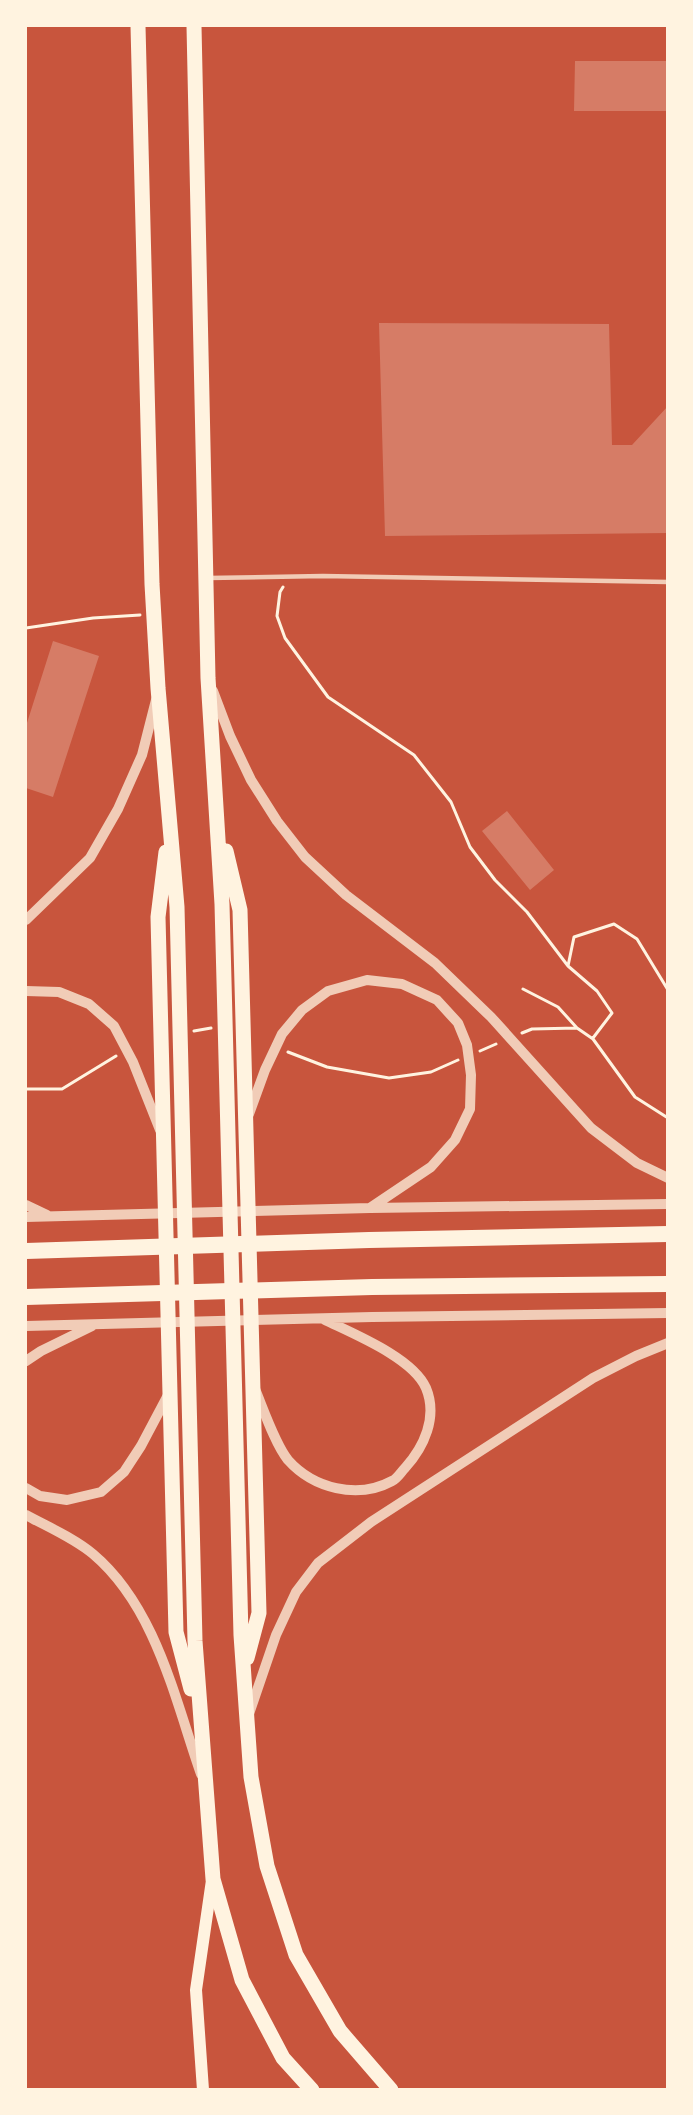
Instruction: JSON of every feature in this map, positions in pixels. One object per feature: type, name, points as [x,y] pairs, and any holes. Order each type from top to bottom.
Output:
[{"type":"highway","points":[[26,1251],[369,1240],[668,1234]]},
{"type":"highway","points":[[26,1297],[372,1287],[668,1284]]},
{"type":"main road","points":[[138,26],[154,614],[177,907],[195,1641],[205,1786],[213,1879],[242,1980],[283,2058],[312,2090]]},
{"type":"main road","points":[[194,26],[208,678],[222,904],[241,1635],[251,1777],[267,1866],[296,1955],[340,2031],[391,2090]]},
{"type":"main road","points":[[216,814],[240,909],[258,1613],[243,1672]]},
{"type":"main road","points":[[170,822],[158,917],[176,1632],[200,1721]]},
{"type":"main road","points":[[203,2090],[196,1990],[213,1879]]},
{"type":"street","points":[[208,678],[230,736],[251,780],[277,821],[305,857],[346,895],[435,963],[491,1017],[591,1128],[638,1163],[668,1178]]},
{"type":"street","points":[[26,920],[90,858],[118,809],[142,755],[159,688]]},
{"type":"street","points":[[246,1121],[265,1070],[282,1034],[302,1010],[328,991],[367,980],[402,984],[437,1000],[458,1023],[467,1045],[471,1075],[470,1109],[455,1140],[431,1167],[370,1208]]},
{"type":"street","points":[[26,991],[58,992],[89,1004],[114,1026],[133,1062],[164,1138]]},
{"type":"street","points":[[26,1217],[370,1208],[668,1204]]},
{"type":"street","points":[[26,1205],[50,1217]]},
{"type":"street","points":[[26,1326],[322,1318],[668,1313]]},
{"type":"street","points":[[252,1382],[287,1459],[310,1478],[339,1490],[363,1490],[393,1481],[412,1460],[425,1437],[431,1413],[426,1388],[409,1366],[322,1318]]},
{"type":"street","points":[[26,1361],[41,1351],[97,1324]]},
{"type":"street","points":[[247,1720],[276,1635],[296,1592],[318,1563],[371,1522],[593,1378],[668,1343]]},
{"type":"street","points":[[26,1488],[40,1496],[67,1500],[101,1492],[124,1472],[170,1392]]},
{"type":"street","points":[[26,1515],[92,1553],[123,1585],[147,1624],[161,1658],[205,1786]]},
{"type":"lane","points":[[205,578],[291,576],[668,582]]},
{"type":"path","points":[[291,576],[280,592],[278,616],[285,638],[328,698],[414,754],[451,802],[470,847],[495,880],[526,912],[568,966],[597,991],[612,1013],[593,1039]]},
{"type":"path","points":[[26,628],[93,618],[154,614]]},
{"type":"path","points":[[568,966],[574,937],[614,924],[637,939],[668,990]]},
{"type":"path","points":[[523,989],[558,1007],[577,1028],[593,1039],[635,1097],[668,1118]]},
{"type":"path","points":[[193,1032],[214,1028]]},
{"type":"path","points":[[522,1033],[532,1029],[577,1028]]},
{"type":"path","points":[[471,1054],[502,1042]]},
{"type":"path","points":[[285,1051],[327,1067],[389,1078],[431,1072],[462,1059]]},
{"type":"path","points":[[26,1089],[62,1089],[123,1052]]},
{"type":"building","points":[[575,61],[668,61],[668,111],[574,111]]},
{"type":"building","points":[[379,323],[609,324],[612,445],[632,445],[668,406],[668,533],[385,536]]},
{"type":"building","points":[[53,641],[99,656],[53,797],[26,788],[26,726]]},
{"type":"building","points":[[507,811],[554,870],[530,890],[482,831]]}]
